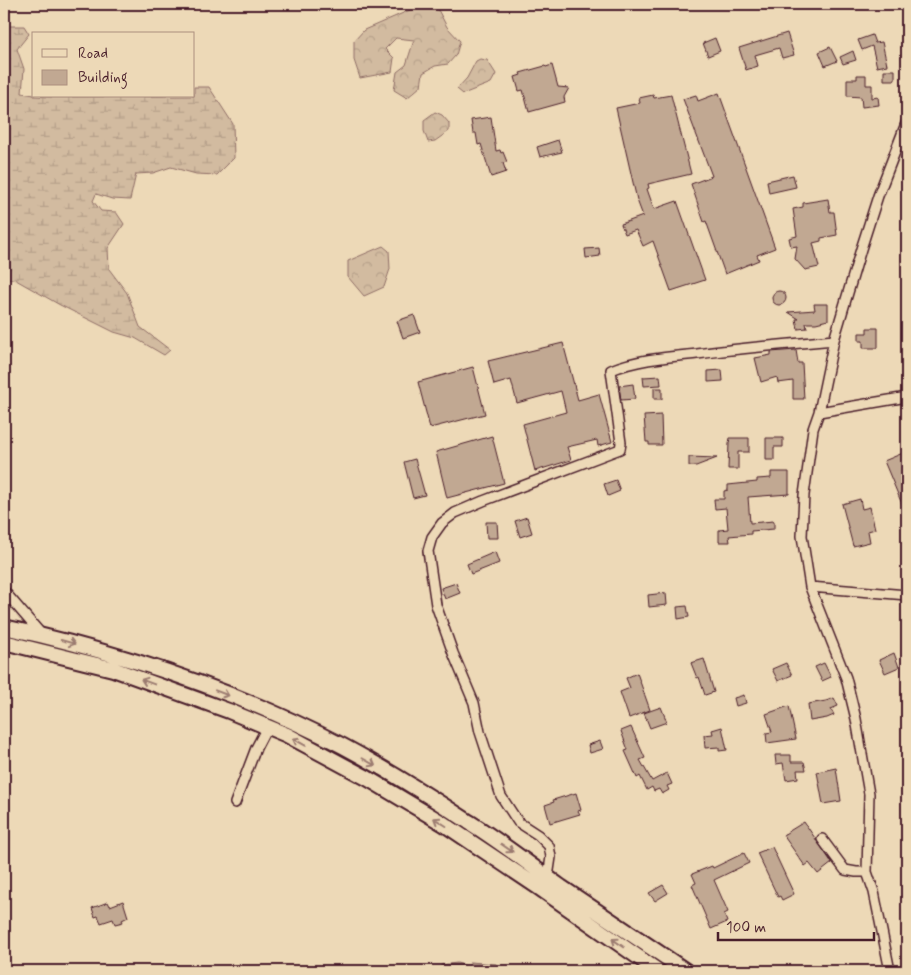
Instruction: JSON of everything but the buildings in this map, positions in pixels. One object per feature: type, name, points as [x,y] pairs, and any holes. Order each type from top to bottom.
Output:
[{"type":"highway","points":[[4,627],[42,635],[164,671],[228,695],[315,732],[399,779],[470,822],[686,971]]},
{"type":"highway","points":[[4,642],[113,669],[229,710],[287,735],[368,778],[444,824],[538,886],[658,971]]},
{"type":"street","points":[[890,971],[874,892],[866,872],[869,794],[856,719],[844,671],[810,587],[802,536],[804,495],[813,428],[834,340],[866,234],[907,120]]},
{"type":"street","points":[[548,877],[552,857],[549,846],[538,835],[518,822],[501,796],[489,762],[474,703],[453,653],[436,605],[428,552],[432,538],[442,523],[455,513],[620,449],[622,443],[611,370],[624,364],[657,358],[750,347],[834,340]]},
{"type":"street","points":[[818,412],[907,397]]},
{"type":"street","points":[[810,587],[907,595]]},
{"type":"street","points":[[4,591],[42,635]]},
{"type":"street","points":[[235,803],[256,748],[267,727]]},
{"type":"street","points":[[822,839],[846,870],[866,872]]},
{"type":"green space","points":[[424,4],[435,4],[447,27],[460,41],[456,55],[448,64],[435,66],[423,73],[421,86],[407,98],[394,90],[397,72],[406,65],[414,40],[396,38],[385,49],[394,58],[392,72],[360,78],[354,60],[354,41],[364,30]]},
{"type":"green space","points":[[9,26],[24,26],[29,34],[17,49],[24,69],[22,93],[32,95],[32,98],[195,98],[195,87],[209,87],[233,124],[234,158],[217,175],[196,174],[171,167],[153,173],[136,174],[130,200],[112,199],[96,194],[93,201],[101,211],[116,212],[124,224],[108,248],[109,269],[127,293],[140,327],[170,350],[164,355],[135,338],[114,332],[16,280],[4,277],[4,36]]},
{"type":"green space","points":[[480,59],[487,60],[496,74],[491,83],[463,94],[457,89],[467,78],[476,61]]},
{"type":"green space","points":[[435,112],[442,115],[449,123],[449,131],[435,141],[428,142],[424,131],[424,120]]},
{"type":"green space","points":[[383,246],[389,251],[390,269],[384,287],[364,296],[348,277],[348,261]]},
{"type":"water","points":[[470,962],[496,964],[498,971],[470,971]]},
{"type":"water","points":[[457,963],[464,965],[464,971],[441,971],[441,965]]}]
